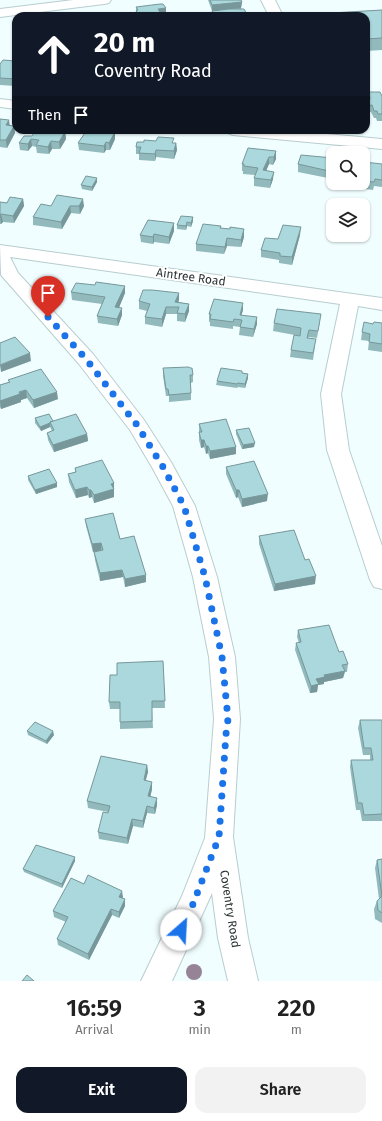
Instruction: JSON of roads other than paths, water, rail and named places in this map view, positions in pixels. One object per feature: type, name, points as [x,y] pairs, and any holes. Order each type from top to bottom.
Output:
[{"type":"street","points":[[0,13],[104,0]]},
{"type":"street","points":[[268,0],[274,12]]},
{"type":"street","points":[[0,103],[12,104]]},
{"type":"street","points":[[291,134],[382,144]]},
{"type":"street","name":"Aintree Road","points":[[0,250],[382,304]]},
{"type":"street","name":"Coventry Road","points":[[0,255],[10,275],[86,359],[137,425],[163,467],[184,506],[205,577],[222,657],[228,719],[219,837],[234,938],[243,981]]},
{"type":"street","points":[[350,299],[331,394],[338,450],[382,580]]},
{"type":"street","points":[[156,981],[193,904],[219,837]]}]
